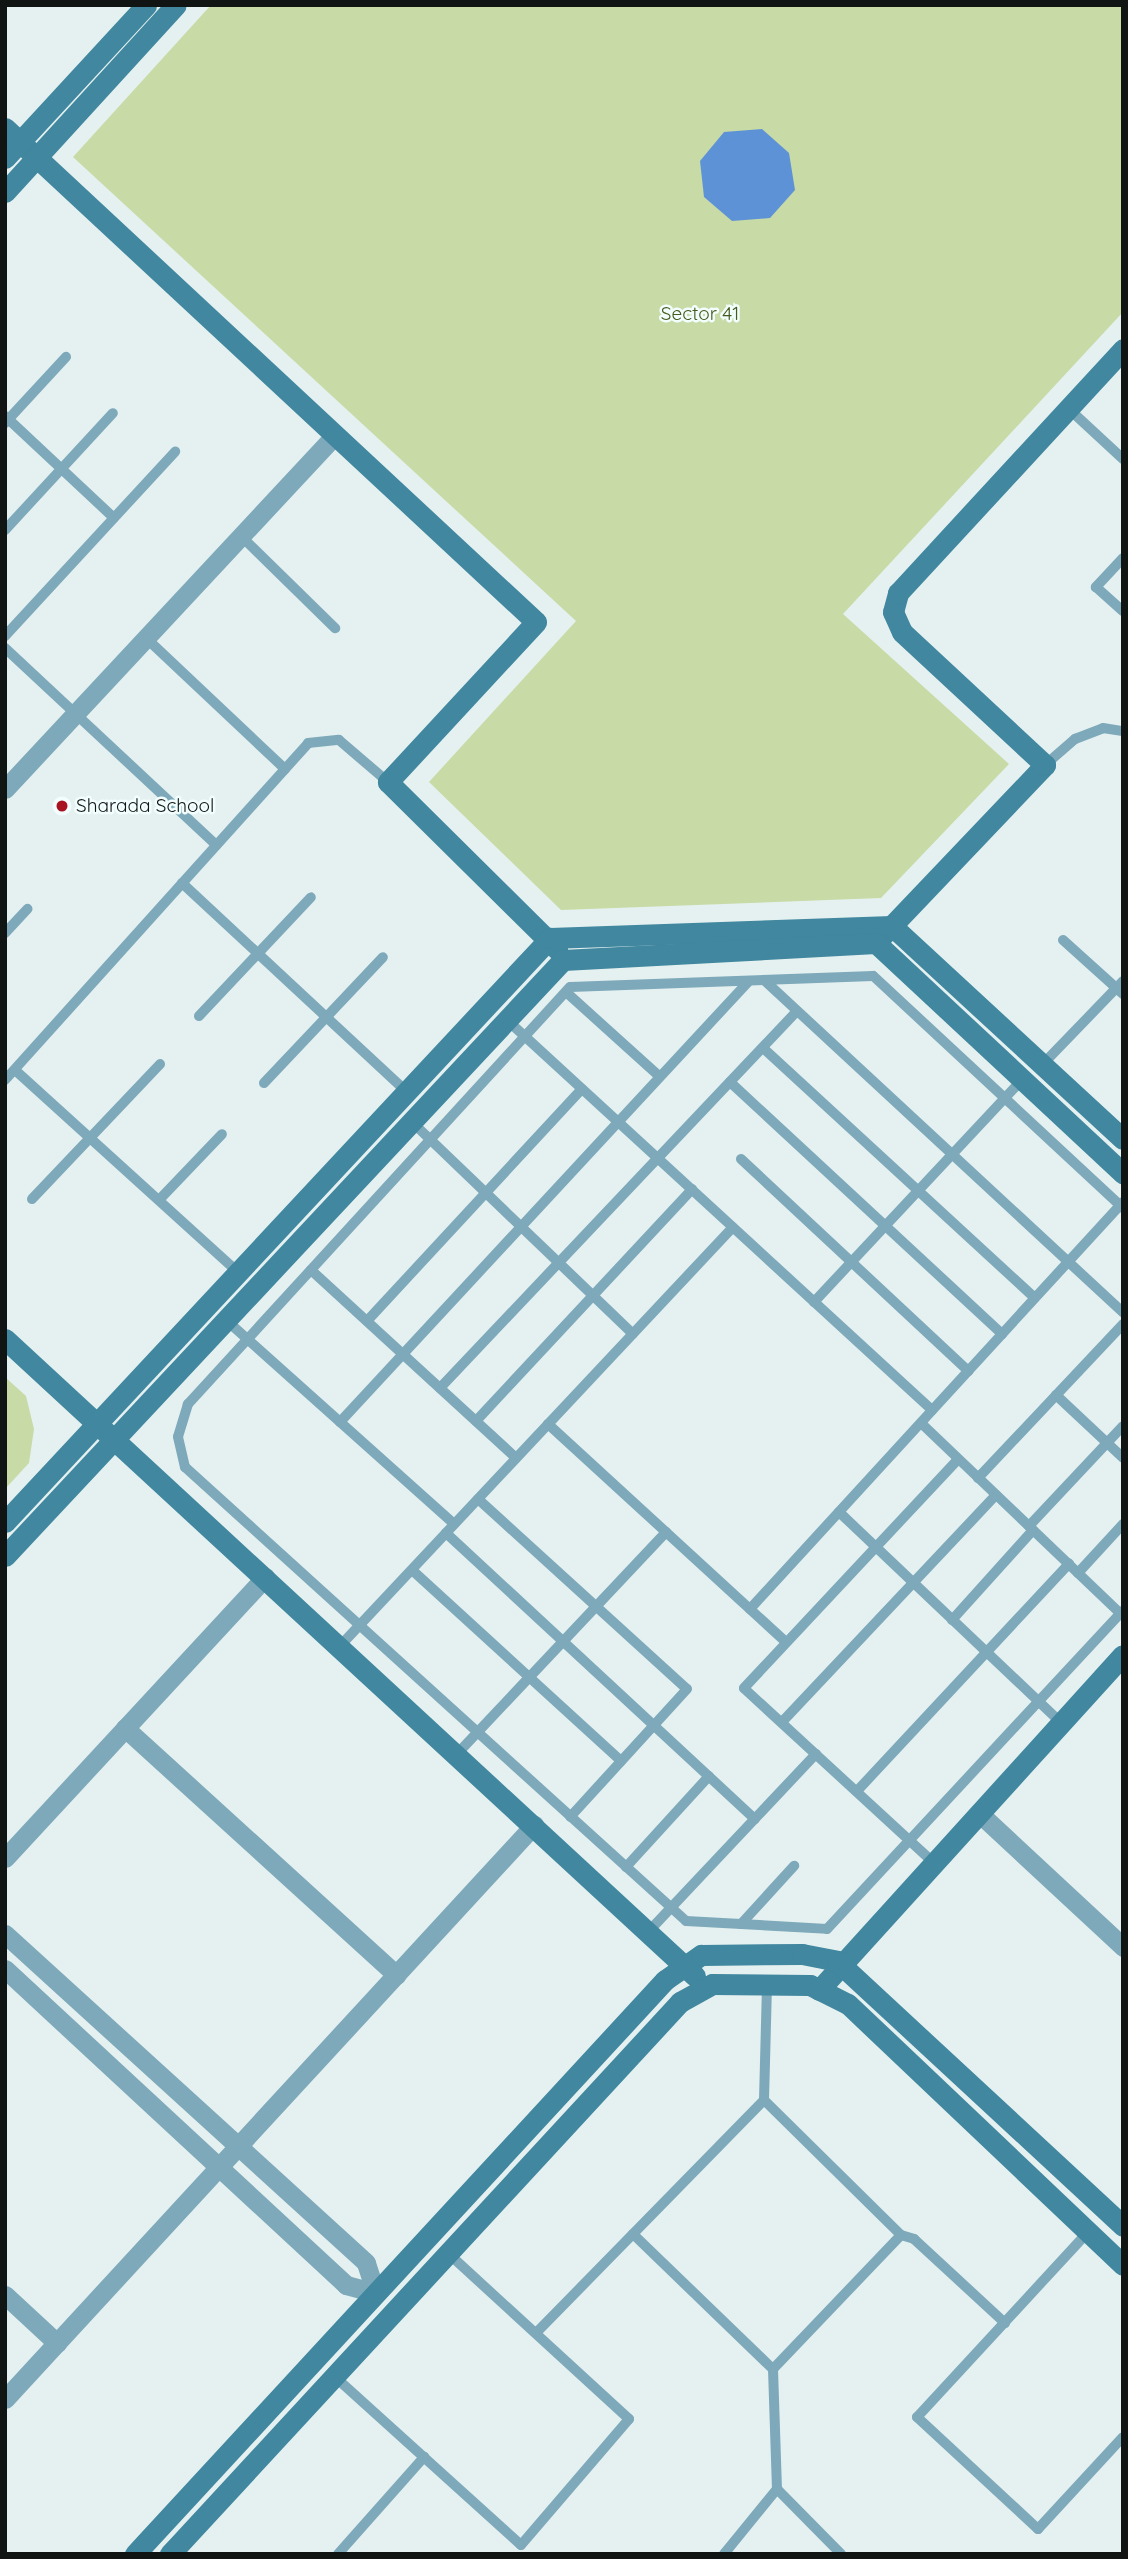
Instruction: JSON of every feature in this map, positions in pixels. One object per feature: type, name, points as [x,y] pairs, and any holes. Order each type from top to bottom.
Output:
[{"type":"street","points":[[5,158],[13,135],[145,5]]},
{"type":"street","points":[[5,192],[176,5]]},
{"type":"street","points":[[13,135],[536,622],[388,782],[550,938],[563,960]]},
{"type":"street","points":[[5,1556],[563,960],[876,943],[1045,765],[902,632],[893,612],[898,593],[1123,349]]},
{"type":"street","points":[[5,789],[335,435]]},
{"type":"street","points":[[5,1522],[550,938],[892,926],[1123,1139]]},
{"type":"street","points":[[876,943],[1123,1173]]},
{"type":"street","points":[[5,1339],[650,1930],[687,1965],[705,1988]]},
{"type":"street","points":[[5,1858],[265,1577]]},
{"type":"street","points":[[819,1990],[1123,1655]]},
{"type":"street","points":[[125,1728],[396,1975]]},
{"type":"street","points":[[979,1813],[1122,1944]]},
{"type":"street","points":[[5,2399],[534,1825]]},
{"type":"street","points":[[5,1934],[366,2263],[376,2293]]},
{"type":"street","points":[[135,2554],[665,1980],[701,1955],[802,1954],[842,1965],[1123,2226]]},
{"type":"street","points":[[5,1969],[346,2285],[376,2293]]},
{"type":"street","points":[[170,2554],[680,2002],[705,1988],[767,1983],[810,1985],[848,2004],[1123,2265]]},
{"type":"street","points":[[5,2295],[57,2343]]},
{"type":"lane","points":[[66,357],[6,419],[114,518]]},
{"type":"lane","points":[[1068,408],[1123,459]]},
{"type":"lane","points":[[5,530],[113,413]]},
{"type":"lane","points":[[5,636],[175,452]]},
{"type":"lane","points":[[241,536],[335,628]]},
{"type":"lane","points":[[1123,558],[1096,587],[1123,611]]},
{"type":"lane","points":[[146,638],[285,769]]},
{"type":"lane","points":[[5,648],[216,845]]},
{"type":"lane","points":[[1045,765],[1075,739],[1103,728],[1123,732]]},
{"type":"lane","points":[[5,1080],[308,743],[339,740],[388,782]]},
{"type":"lane","points":[[182,883],[407,1092]]},
{"type":"lane","points":[[199,1016],[311,897]]},
{"type":"lane","points":[[5,933],[27,909]]},
{"type":"lane","points":[[1042,1065],[1121,988],[1063,940]]},
{"type":"lane","points":[[264,1083],[383,957]]},
{"type":"lane","points":[[750,1609],[1068,1262],[1122,1205],[873,976],[570,987],[188,1404],[178,1437],[185,1467],[686,1921],[827,1929],[1122,1614],[921,1423]]},
{"type":"lane","points":[[764,980],[1123,1313]]},
{"type":"lane","points":[[340,1422],[749,981]]},
{"type":"lane","points":[[566,992],[659,1076]]},
{"type":"lane","points":[[440,1388],[797,1011]]},
{"type":"lane","points":[[507,1020],[932,1410]]},
{"type":"lane","points":[[762,1048],[1035,1298]]},
{"type":"lane","points":[[32,1199],[160,1064]]},
{"type":"lane","points":[[15,1070],[238,1272]]},
{"type":"lane","points":[[814,1302],[1023,1079]]},
{"type":"lane","points":[[730,1082],[1002,1334]]},
{"type":"lane","points":[[366,1321],[582,1089]]},
{"type":"lane","points":[[411,1122],[633,1334]]},
{"type":"lane","points":[[159,1200],[222,1134]]},
{"type":"lane","points":[[741,1159],[968,1371]]},
{"type":"lane","points":[[476,1421],[692,1189]]},
{"type":"lane","points":[[340,1646],[733,1227]]},
{"type":"lane","points":[[311,1270],[516,1458]]},
{"type":"lane","points":[[226,1320],[454,1524]]},
{"type":"lane","points":[[978,1478],[1123,1324]]},
{"type":"lane","points":[[1056,1395],[1123,1458]]},
{"type":"lane","points":[[548,1424],[786,1642]]},
{"type":"lane","points":[[952,1620],[1123,1426]]},
{"type":"lane","points":[[934,1863],[744,1688],[958,1458]]},
{"type":"lane","points":[[782,1722],[996,1494]]},
{"type":"lane","points":[[478,1499],[687,1689],[570,1816]]},
{"type":"lane","points":[[839,1512],[1061,1723]]},
{"type":"lane","points":[[1077,1573],[1123,1524]]},
{"type":"lane","points":[[457,1754],[666,1532]]},
{"type":"lane","points":[[446,1533],[755,1818]]},
{"type":"lane","points":[[857,1791],[1069,1564]]},
{"type":"lane","points":[[412,1570],[621,1761]]},
{"type":"lane","points":[[650,1930],[816,1754]]},
{"type":"lane","points":[[626,1867],[709,1776]]},
{"type":"lane","points":[[741,1924],[794,1866]]},
{"type":"lane","points":[[536,2333],[764,2100],[767,1983]]},
{"type":"lane","points":[[764,2100],[901,2235],[914,2239],[1005,2323]]},
{"type":"lane","points":[[1088,2232],[917,2417],[1038,2529],[1123,2437]]},
{"type":"lane","points":[[633,2234],[774,2369],[777,2489],[724,2554]]},
{"type":"lane","points":[[774,2369],[901,2235]]},
{"type":"lane","points":[[334,2376],[521,2545],[629,2419],[448,2253]]},
{"type":"lane","points":[[338,2554],[424,2457]]},
{"type":"lane","points":[[777,2489],[841,2554]]},
{"type":"green space","name":"Sector 41","points":[[211,5],[1123,5],[1123,312],[843,614],[1009,764],[881,898],[561,910],[429,782],[576,621],[73,157]]},
{"type":"green space","points":[[5,1377],[26,1396],[34,1429],[29,1463],[5,1489]]},
{"type":"water","points":[[762,129],[789,153],[795,190],[770,218],[732,221],[704,197],[700,161],[724,132]]},
{"type":"place","name":"Sharada School","points":[[62,806]]}]
